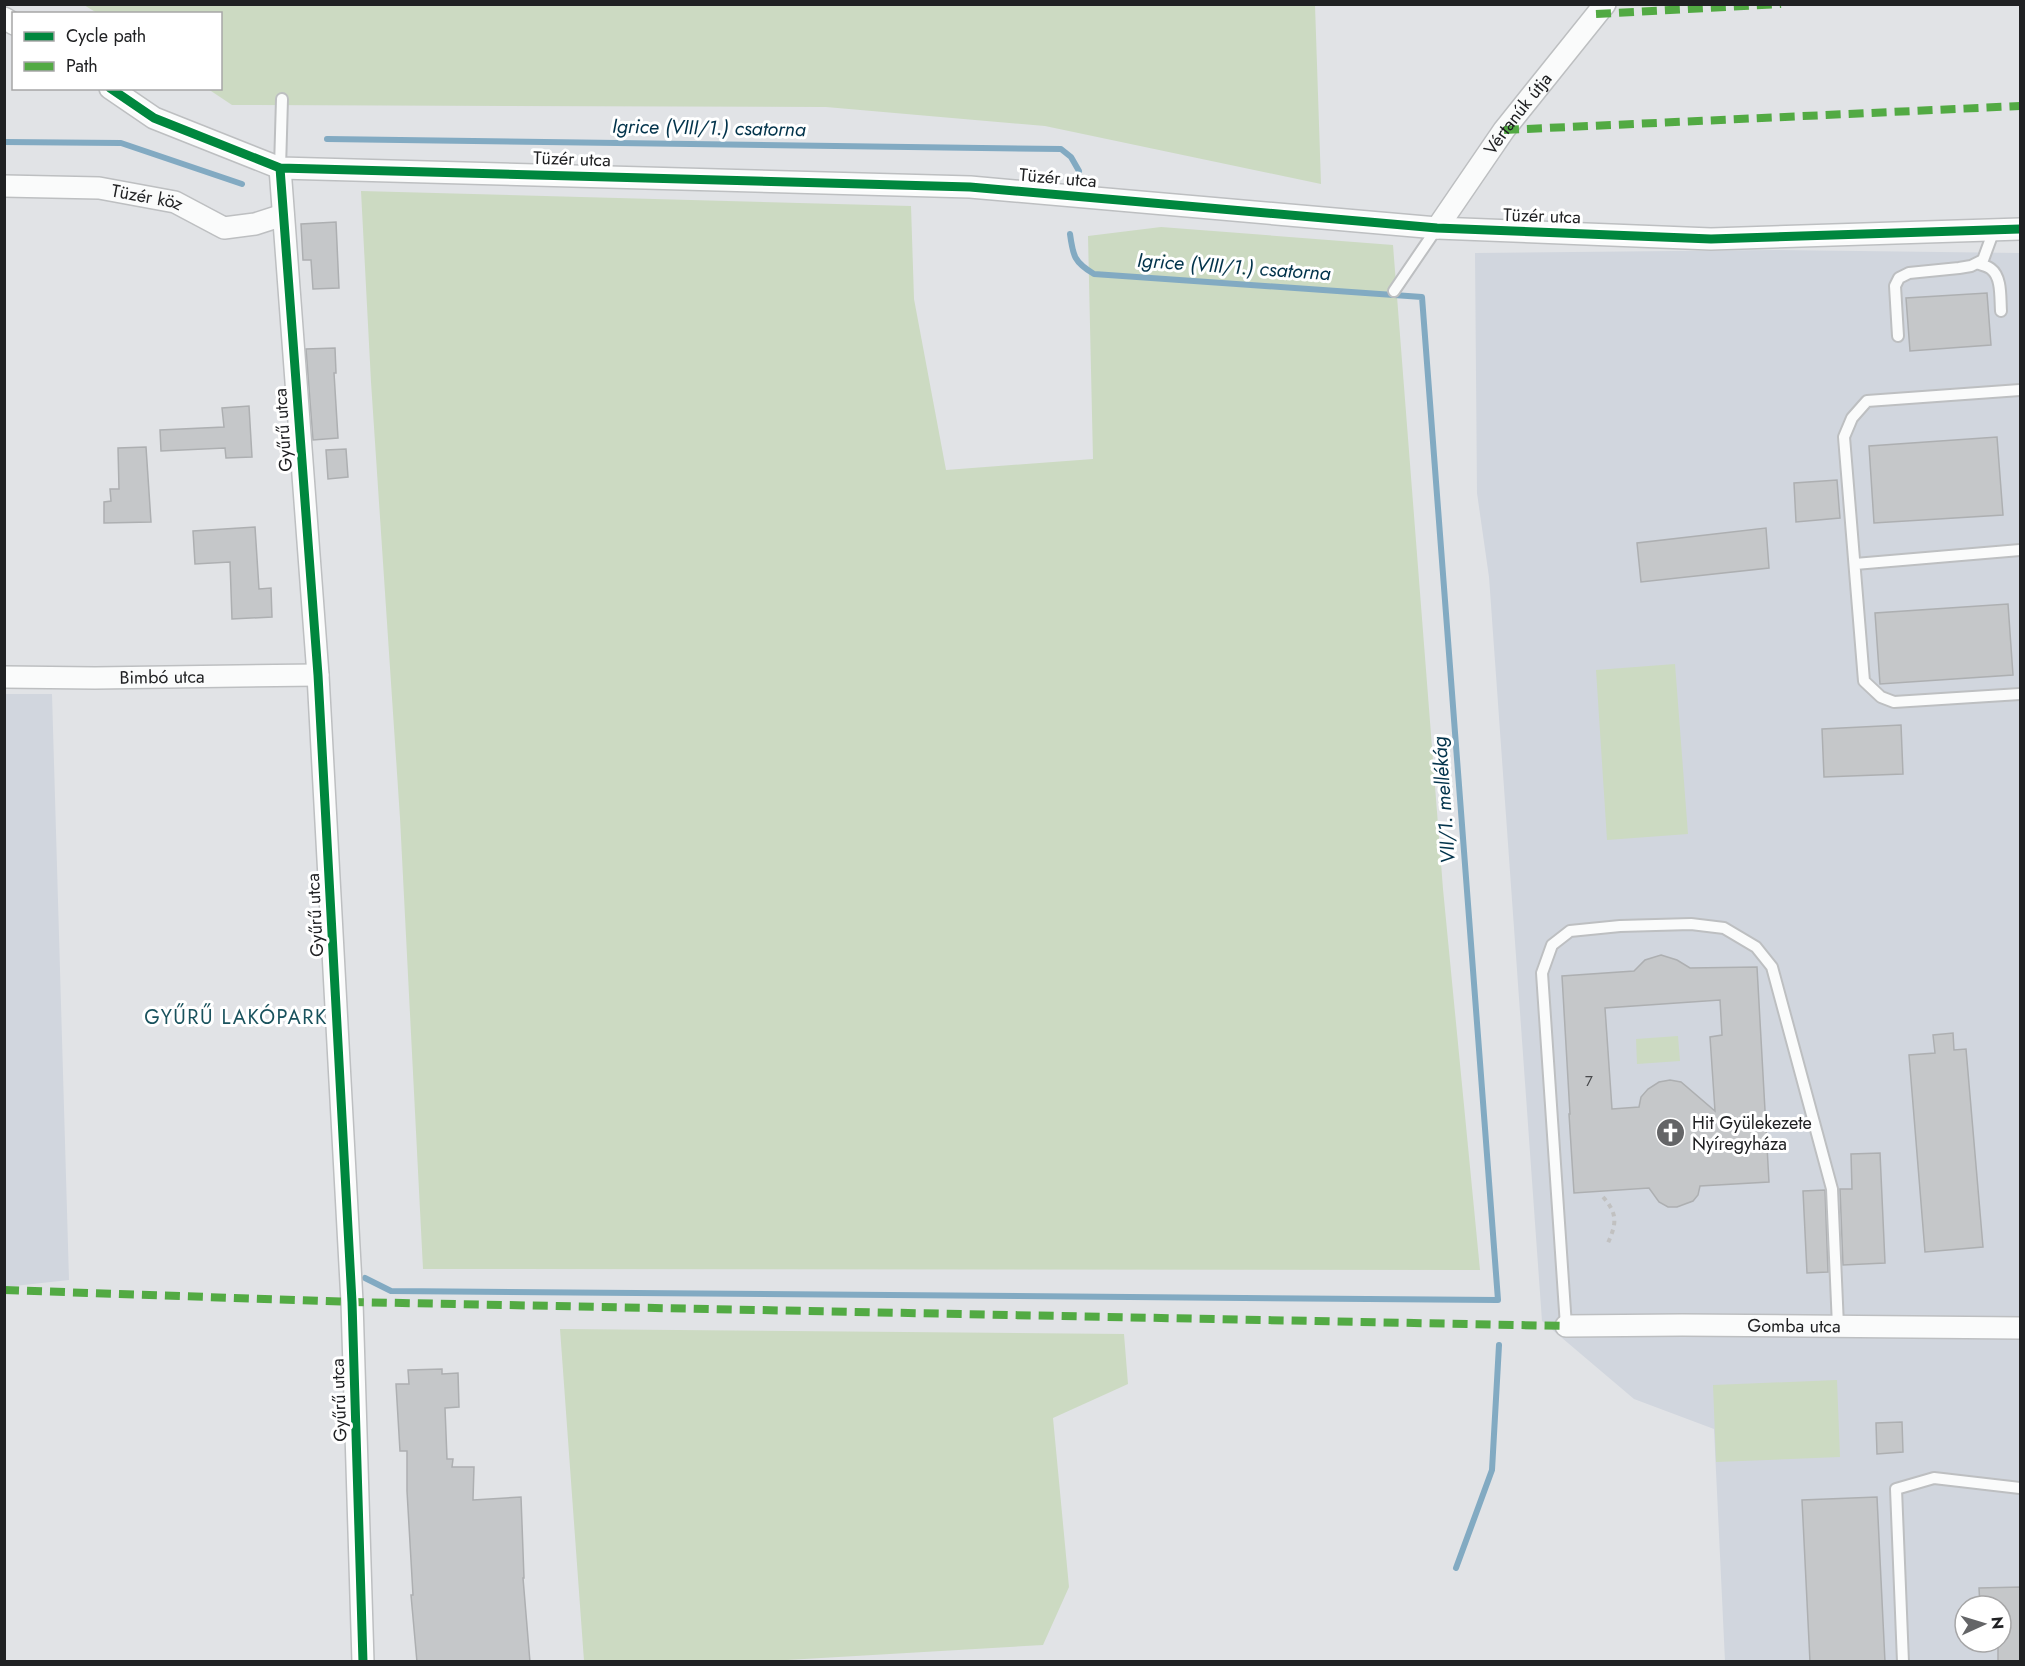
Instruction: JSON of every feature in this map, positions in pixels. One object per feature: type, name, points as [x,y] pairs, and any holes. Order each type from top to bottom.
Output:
[{"type":"street","name":"Vértanúk útja","points":[[1437,228],[1504,130],[1605,4]]},
{"type":"street","name":"Tüzér utca","points":[[113,90],[154,118],[280,168],[970,187],[1437,228],[1711,239],[2020,229]]},
{"type":"street","name":"Gyűrű utca","points":[[280,168],[318,675],[352,1302],[363,1662]]},
{"type":"street","name":"Tüzér köz","points":[[4,186],[99,188],[175,202],[224,228],[255,224],[283,215]]},
{"type":"street","name":"Bimbó utca","points":[[4,677],[318,675]]},
{"type":"street","name":"Gomba utca","points":[[1566,1326],[2020,1328]]},
{"type":"lane","points":[[280,168],[282,99]]},
{"type":"lane","points":[[1394,291],[1437,228]]},
{"type":"lane","points":[[1898,336],[1895,286],[1899,278],[1909,273],[1959,268],[1983,260],[1994,230]]},
{"type":"lane","points":[[1977,263],[1991,268],[1998,280],[2001,311]]},
{"type":"lane","points":[[2020,390],[1867,401],[1852,418],[1844,437],[1864,681],[1881,697],[1894,702],[2020,694]]},
{"type":"lane","points":[[1855,564],[2020,549]]},
{"type":"lane","points":[[1566,1326],[1542,973],[1552,945],[1570,932],[1620,926],[1691,924],[1724,928],[1756,947],[1772,968],[1832,1189],[1838,1326]]},
{"type":"lane","points":[[1903,1662],[1896,1489],[1934,1478],[2020,1488]]},
{"type":"path","points":[[1603,1197],[1612,1206],[1615,1218],[1613,1230],[1606,1245]]},
{"type":"shaded area","points":[[1775,250],[2020,253],[2020,1661],[1725,1661],[1714,1429],[1634,1399],[1542,1321],[1489,577],[1477,493],[1475,253]]},
{"type":"shaded area","points":[[4,694],[52,694],[69,1280],[5,1287]]},
{"type":"green space","points":[[84,5],[1315,5],[1321,184],[1045,126],[826,107],[232,105],[210,90],[222,90],[222,12],[95,12]]},
{"type":"green space","points":[[361,191],[911,206],[914,299],[946,470],[1093,459],[1088,236],[1161,227],[1393,245],[1443,889],[1480,1270],[423,1269],[400,818],[371,382]]},
{"type":"green space","points":[[1675,664],[1688,834],[1607,840],[1596,670]]},
{"type":"green space","points":[[1678,1036],[1680,1061],[1637,1064],[1636,1039]]},
{"type":"green space","points":[[560,1329],[1124,1334],[1128,1384],[1053,1418],[1069,1587],[1043,1645],[770,1661],[584,1661]]},
{"type":"green space","points":[[1837,1380],[1840,1457],[1716,1462],[1713,1385]]},
{"type":"building","points":[[336,222],[339,288],[313,289],[311,260],[303,260],[301,224]]},
{"type":"building","points":[[1987,293],[1991,345],[1910,351],[1906,298]]},
{"type":"building","points":[[335,348],[336,373],[334,373],[338,438],[313,440],[306,349]]},
{"type":"building","points":[[249,406],[252,457],[226,458],[225,448],[161,451],[160,430],[224,427],[222,408]]},
{"type":"building","points":[[1997,437],[2003,515],[1874,523],[1869,446]]},
{"type":"building","points":[[146,447],[151,522],[104,523],[104,502],[111,501],[110,489],[119,489],[118,448]]},
{"type":"building","points":[[346,449],[348,477],[328,479],[326,450]]},
{"type":"building","points":[[1837,480],[1840,518],[1796,522],[1794,483]]},
{"type":"building","points":[[255,527],[259,589],[271,588],[272,617],[232,619],[230,562],[195,564],[193,531]]},
{"type":"building","points":[[1766,528],[1769,568],[1641,582],[1637,543]]},
{"type":"building","points":[[2008,604],[2013,675],[1880,684],[1875,613]]},
{"type":"building","points":[[1901,725],[1903,774],[1824,777],[1822,729]]},
{"type":"building","points":[[1661,955],[1677,960],[1690,968],[1757,967],[1769,1182],[1700,1186],[1698,1195],[1693,1201],[1677,1207],[1668,1207],[1659,1202],[1649,1188],[1574,1193],[1562,976],[1634,971],[1645,960]],"holes":[[[1720,1000],[1722,1035],[1710,1037],[1715,1111],[1681,1082],[1670,1080],[1659,1082],[1648,1089],[1641,1097],[1639,1107],[1612,1109],[1605,1008]]]},
{"type":"building","points":[[1953,1033],[1954,1050],[1966,1049],[1983,1247],[1925,1252],[1909,1055],[1935,1053],[1933,1035]]},
{"type":"building","points":[[1880,1153],[1885,1263],[1843,1265],[1840,1189],[1852,1189],[1851,1154]]},
{"type":"building","points":[[1825,1190],[1828,1272],[1807,1273],[1803,1191]]},
{"type":"building","points":[[442,1369],[442,1374],[458,1373],[459,1407],[445,1408],[447,1459],[453,1459],[452,1467],[474,1467],[473,1500],[521,1497],[523,1578],[530,1662],[417,1662],[411,1595],[413,1595],[407,1451],[400,1451],[396,1384],[409,1384],[408,1370]]},
{"type":"building","points":[[1902,1422],[1903,1452],[1877,1454],[1876,1423]]},
{"type":"building","points":[[1877,1497],[1885,1662],[1810,1662],[1802,1500]]},
{"type":"building","points":[[2020,1587],[2020,1662],[1998,1662],[1998,1654],[2013,1654],[2013,1594],[1979,1594],[1979,1588]]},
{"type":"waterway","name":"Igrice (VIII/1.) csatorna","points":[[327,139],[1061,149],[1071,157],[1079,171]]},
{"type":"waterway","name":"Igrice (VIII/1.) csatorna","points":[[4,142],[121,143],[242,184]]},
{"type":"waterway","name":"VII/1. mellékág","points":[[365,1278],[391,1291],[1498,1300],[1422,297],[1094,274],[1078,262],[1072,248],[1070,234]]},
{"type":"waterway","name":"VII/1. mellékág","points":[[1456,1568],[1492,1470],[1499,1345]]},
{"type":"marked path","points":[[1596,14],[1781,4]]},
{"type":"marked path","points":[[1504,130],[2020,106]]},
{"type":"marked path","points":[[4,1290],[352,1302],[1566,1326]]},
{"type":"cycle path","points":[[113,90],[154,118],[280,168],[970,187],[1437,228],[1711,239],[2020,229]]},
{"type":"cycle path","points":[[280,168],[318,675],[352,1302],[363,1662]]},
{"type":"place","name":"Hit Gyülekezete Nyíregyháza","points":[[1671,1133]]},
{"type":"district","name":"GYŰRŰ LAKÓPARK","points":[[236,1017]]}]
